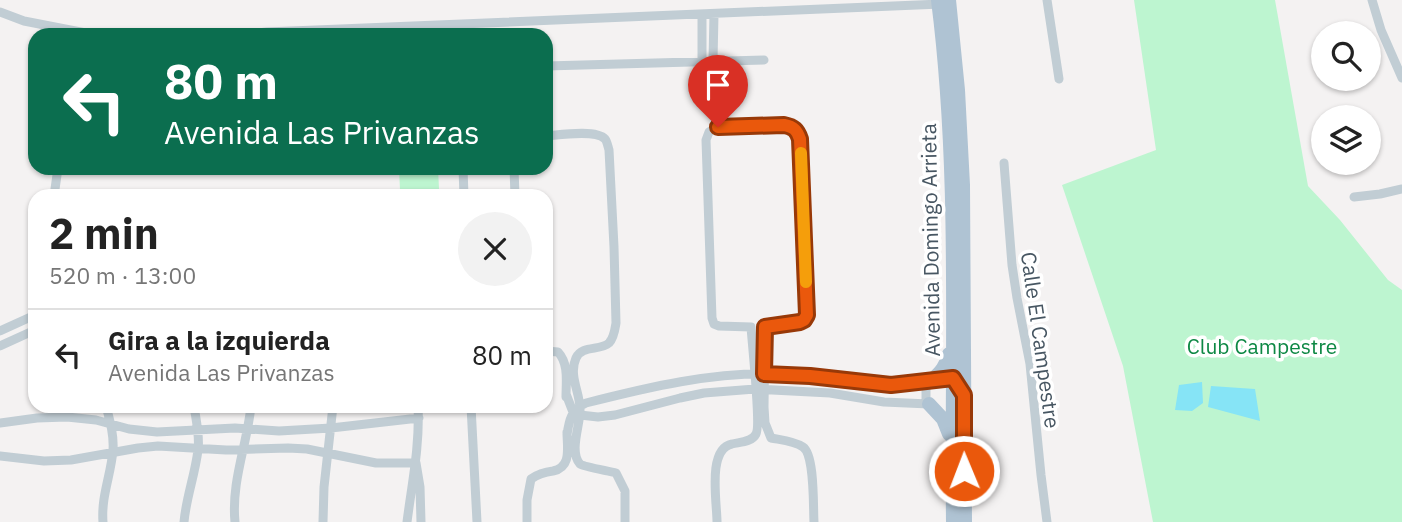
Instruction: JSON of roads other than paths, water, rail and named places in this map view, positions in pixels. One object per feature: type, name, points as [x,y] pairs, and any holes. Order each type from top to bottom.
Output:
[{"type":"main road","name":"Avenida Domingo Arrieta","points":[[944,2],[947,80],[957,185],[959,389],[965,522]]},
{"type":"main road","name":"Avenida Domingo Arrieta","points":[[953,522],[952,448],[959,389],[954,329],[957,185]]},
{"type":"main road","points":[[929,381],[943,370],[947,363],[954,329]]},
{"type":"main road","points":[[929,381],[959,389]]},
{"type":"main road","points":[[952,448],[943,419],[927,403],[959,389]]},
{"type":"street","points":[[1047,0],[1059,79]]},
{"type":"street","points":[[1372,0],[1381,30],[1402,78]]},
{"type":"street","points":[[488,28],[944,2]]},
{"type":"street","points":[[0,12],[24,21],[60,28]]},
{"type":"street","points":[[702,14],[702,62]]},
{"type":"street","points":[[713,61],[714,14]]},
{"type":"street","points":[[553,66],[764,60]]},
{"type":"street","points":[[759,374],[765,327],[800,322],[807,315],[800,139],[797,131],[784,125],[718,127],[709,132],[706,140],[712,318],[714,324],[719,326],[751,327],[765,423],[771,438],[793,442],[804,447],[807,452],[811,470],[814,522]]},
{"type":"street","points":[[553,136],[588,133],[600,135],[606,140],[608,150],[616,323],[610,342],[585,350],[576,358],[576,442],[577,459],[585,467],[602,468],[616,473],[625,491],[625,522]]},
{"type":"street","name":"Calle El Campestre","points":[[1004,163],[1012,265],[1030,364],[1047,522]]},
{"type":"street","points":[[1354,197],[1402,189]]},
{"type":"street","points":[[0,331],[28,318]]},
{"type":"street","points":[[0,346],[28,333]]},
{"type":"street","points":[[527,522],[531,479],[562,468],[567,457],[565,366],[563,358],[558,352],[553,352]]},
{"type":"street","points":[[566,394],[578,411],[598,417],[704,393],[760,389],[830,393],[884,402],[927,403],[929,381],[891,385],[822,377],[759,374],[700,379],[601,399],[578,411],[569,421],[567,435]]},
{"type":"street","points":[[717,522],[715,468],[718,456],[727,445],[748,440],[757,433],[760,389]]},
{"type":"street","points":[[103,522],[104,492],[113,453],[108,413]]},
{"type":"street","points":[[184,522],[198,449],[195,413]]},
{"type":"street","points":[[235,522],[236,480],[250,413]]},
{"type":"street","points":[[323,522],[332,413]]},
{"type":"street","points":[[407,522],[416,463],[419,413]]},
{"type":"street","points":[[471,413],[477,522]]},
{"type":"street","points":[[0,423],[67,417],[157,432],[234,428],[279,431],[419,418]]},
{"type":"street","points":[[0,457],[44,461],[71,460],[159,446],[198,449],[288,447],[376,463],[416,463]]},
{"type":"street","points":[[416,463],[421,522]]},
{"type":"water","points":[[1202,382],[1203,403],[1192,411],[1175,410],[1179,385]]},
{"type":"water","points":[[1211,386],[1255,389],[1260,421],[1208,407]]},
{"type":"park label","name":"Club Campestre","points":[[1262,346]]}]
